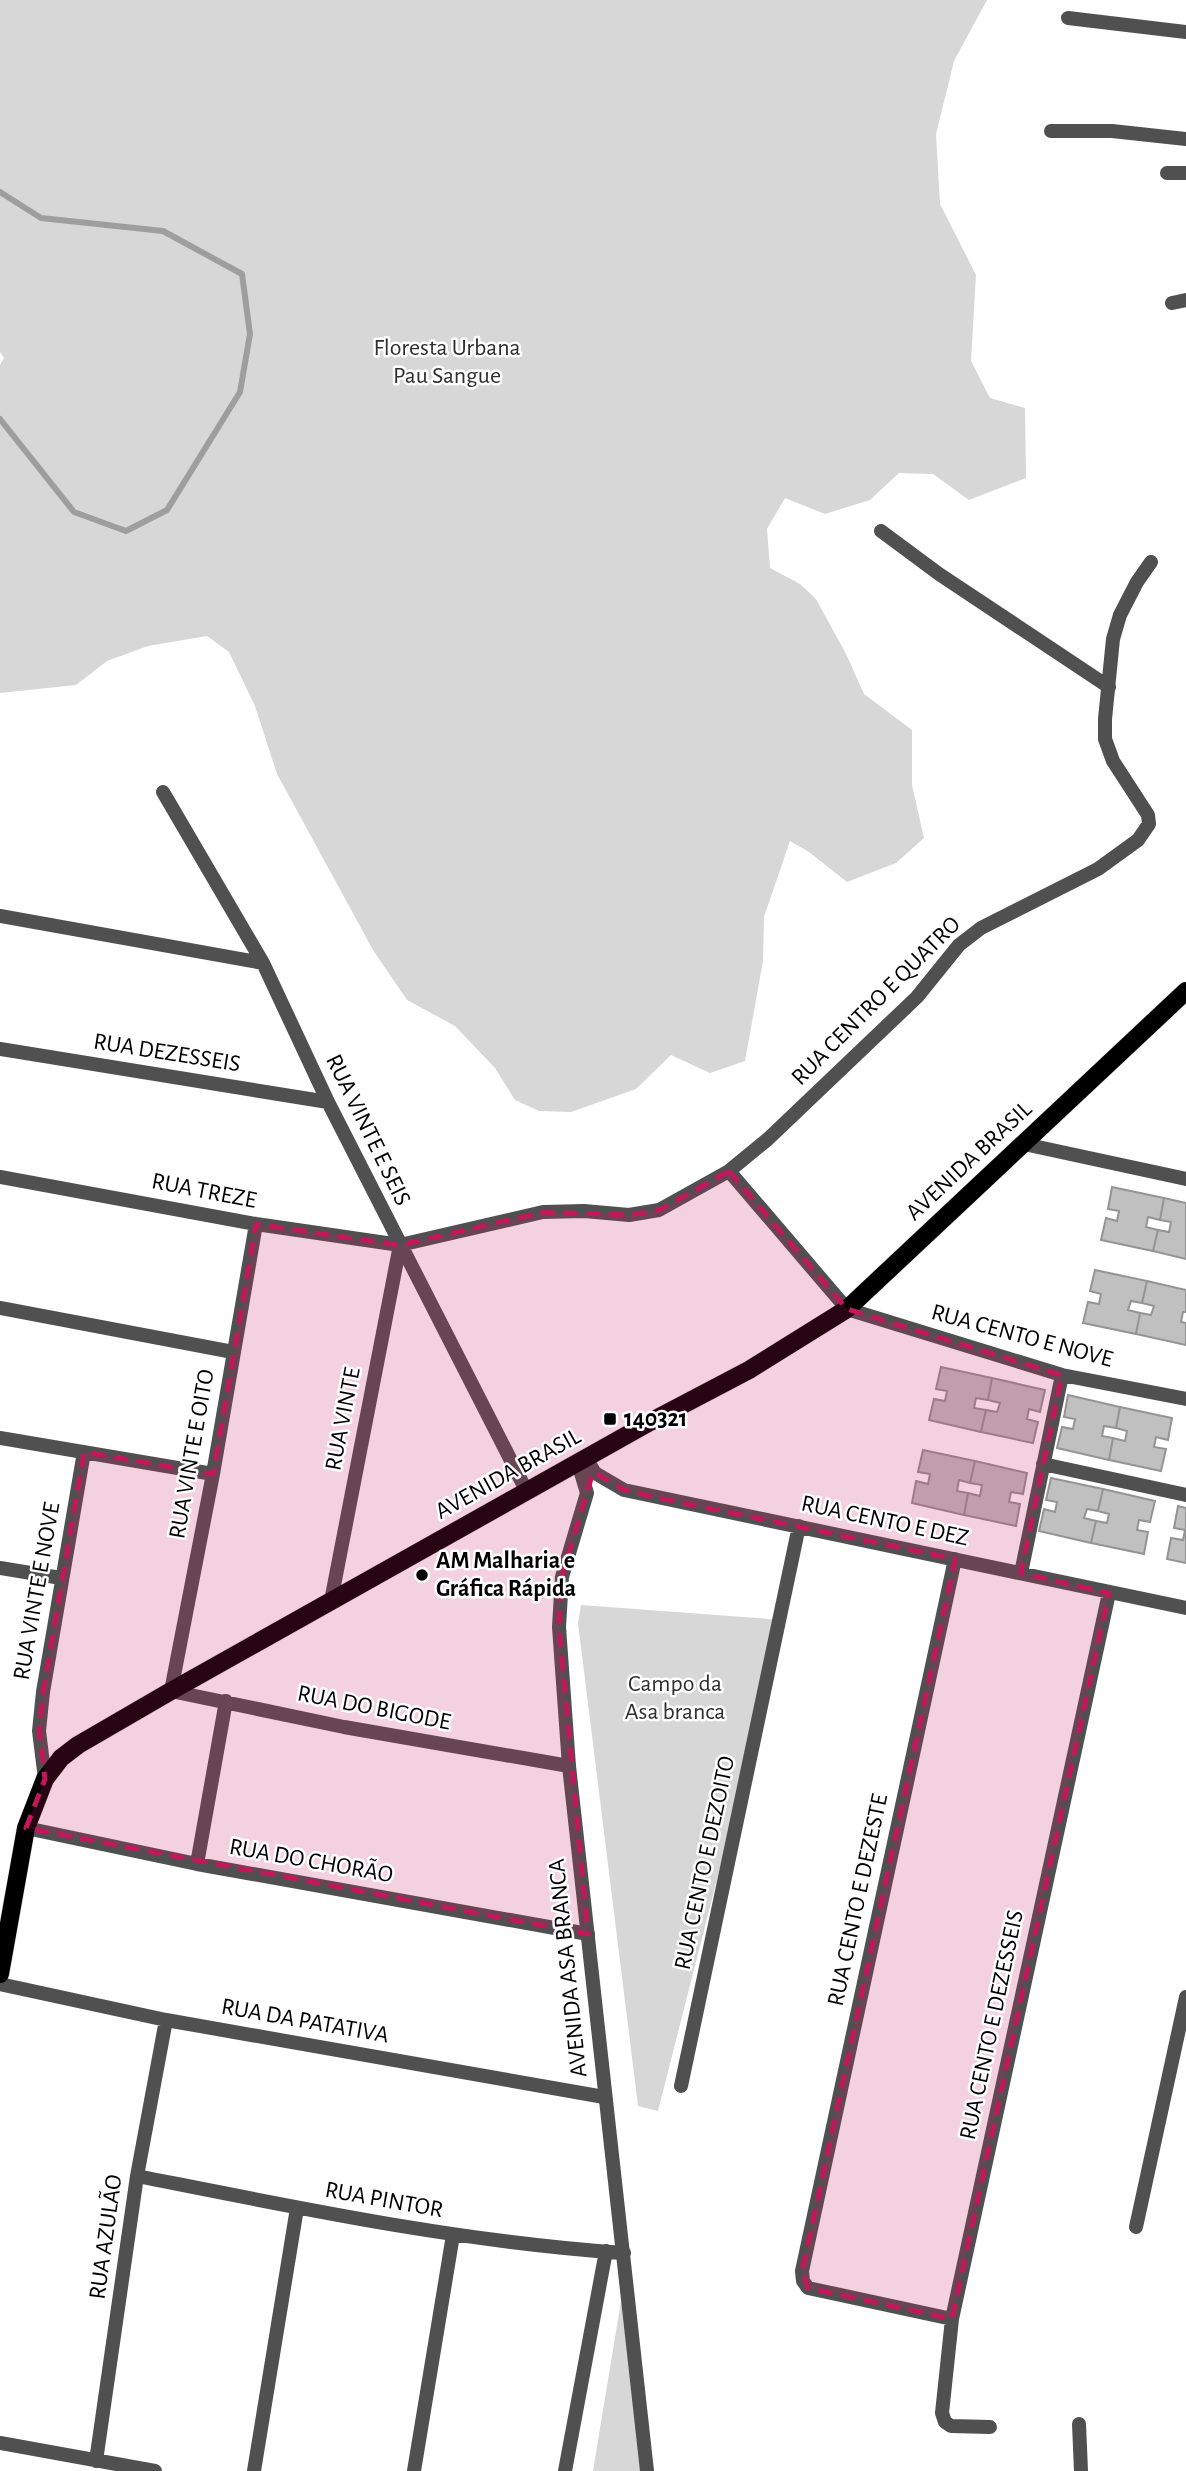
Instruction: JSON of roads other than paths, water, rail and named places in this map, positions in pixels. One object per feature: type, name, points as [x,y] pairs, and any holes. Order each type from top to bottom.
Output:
[{"type":"main road","name":"AVENIDA BRASIL","points":[[0,1974],[26,1829],[45,1779],[61,1758],[78,1745],[171,1691],[749,1370],[847,1309],[1186,991]]},
{"type":"street","points":[[1068,18],[1186,32]]},
{"type":"street","points":[[1051,131],[1112,131],[1186,139]]},
{"type":"street","points":[[1167,173],[1186,173]]},
{"type":"street","points":[[881,531],[939,574],[1109,687]]},
{"type":"street","name":"RUA CENTRO E QUATRO","points":[[400,1245],[543,1212],[584,1211],[629,1215],[659,1210],[729,1171],[768,1139],[917,997],[959,945],[981,928],[1098,869],[1138,840],[1149,824],[1147,815],[1113,761],[1105,739],[1105,719],[1113,639],[1120,615],[1137,582],[1152,562]]},
{"type":"street","name":"RUA VINTE E SEIS","points":[[163,792],[263,963],[328,1102],[527,1492]]},
{"type":"street","points":[[0,916],[263,963]]},
{"type":"street","name":"RUA DEZESSEIS","points":[[0,1049],[328,1102]]},
{"type":"street","points":[[1024,1144],[1186,1179]]},
{"type":"street","points":[[729,1171],[847,1309]]},
{"type":"street","name":"RUA TREZE","points":[[0,1177],[256,1224],[400,1245]]},
{"type":"street","name":"RUA VINTE E OITO","points":[[171,1691],[213,1474],[256,1224]]},
{"type":"street","name":"RUA VINTE","points":[[331,1601],[400,1245]]},
{"type":"street","points":[[0,1308],[233,1352]]},
{"type":"street","name":"RUA CENTO E NOVE","points":[[847,1309],[1062,1374],[1186,1399]]},
{"type":"street","points":[[1021,1573],[1062,1374]]},
{"type":"street","points":[[0,1438],[213,1474]]},
{"type":"street","name":"RUA VINTE E NOVE","points":[[45,1779],[39,1731],[43,1692],[84,1452]]},
{"type":"street","name":"RUA CENTO E DEZ","points":[[582,1461],[595,1473],[624,1490],[1186,1608]]},
{"type":"street","name":"AVENIDA ASA BRANCA","points":[[582,1461],[587,1493],[562,1577],[559,1626],[569,1766],[647,2471]]},
{"type":"street","points":[[1043,1464],[1186,1495]]},
{"type":"street","name":"RUA CENTO E DEZOITO","points":[[681,2086],[799,1526]]},
{"type":"street","name":"RUA CENTO E DEZESTE","points":[[952,2319],[808,2288],[803,2281],[802,2271],[955,1559]]},
{"type":"street","points":[[0,1567],[61,1578]]},
{"type":"street","name":"RUA CENTO E DEZESSEIS","points":[[990,2427],[951,2426],[945,2422],[943,2413],[952,2319],[1109,1593]]},
{"type":"street","name":"RUA DO BIGODE","points":[[171,1691],[344,1727],[569,1766]]},
{"type":"street","points":[[197,1864],[226,1701]]},
{"type":"street","name":"RUA DO CHORÃO","points":[[26,1829],[197,1864],[588,1934]]},
{"type":"street","name":"RUA DA PATATIVA","points":[[0,1984],[166,2020],[604,2097]]},
{"type":"street","points":[[1136,2227],[1186,1997]]},
{"type":"street","name":"RUA AZULÃO","points":[[96,2461],[137,2176],[166,2020]]},
{"type":"street","name":"RUA PINTOR","points":[[137,2176],[453,2235],[624,2253]]},
{"type":"street","points":[[254,2471],[297,2208]]},
{"type":"street","points":[[414,2471],[453,2235]]},
{"type":"street","points":[[565,2471],[606,2251]]},
{"type":"street","points":[[1079,2424],[1081,2471]]},
{"type":"street","points":[[0,2443],[155,2471]]},
{"type":"waterway","points":[[0,192],[41,218],[163,231],[242,274],[250,334],[240,392],[167,510],[126,531],[74,512],[0,419]]},
{"type":"place","name":"140321","points":[[610,1419]]},
{"type":"place","name":"AM Malharia e Gráfica Rápida","points":[[422,1575]]},
{"type":"park label","name":"Floresta Urbana Pau Sangue","points":[[447,362]]},
{"type":"park label","name":"Campo da Asa branca","points":[[675,1698]]}]
